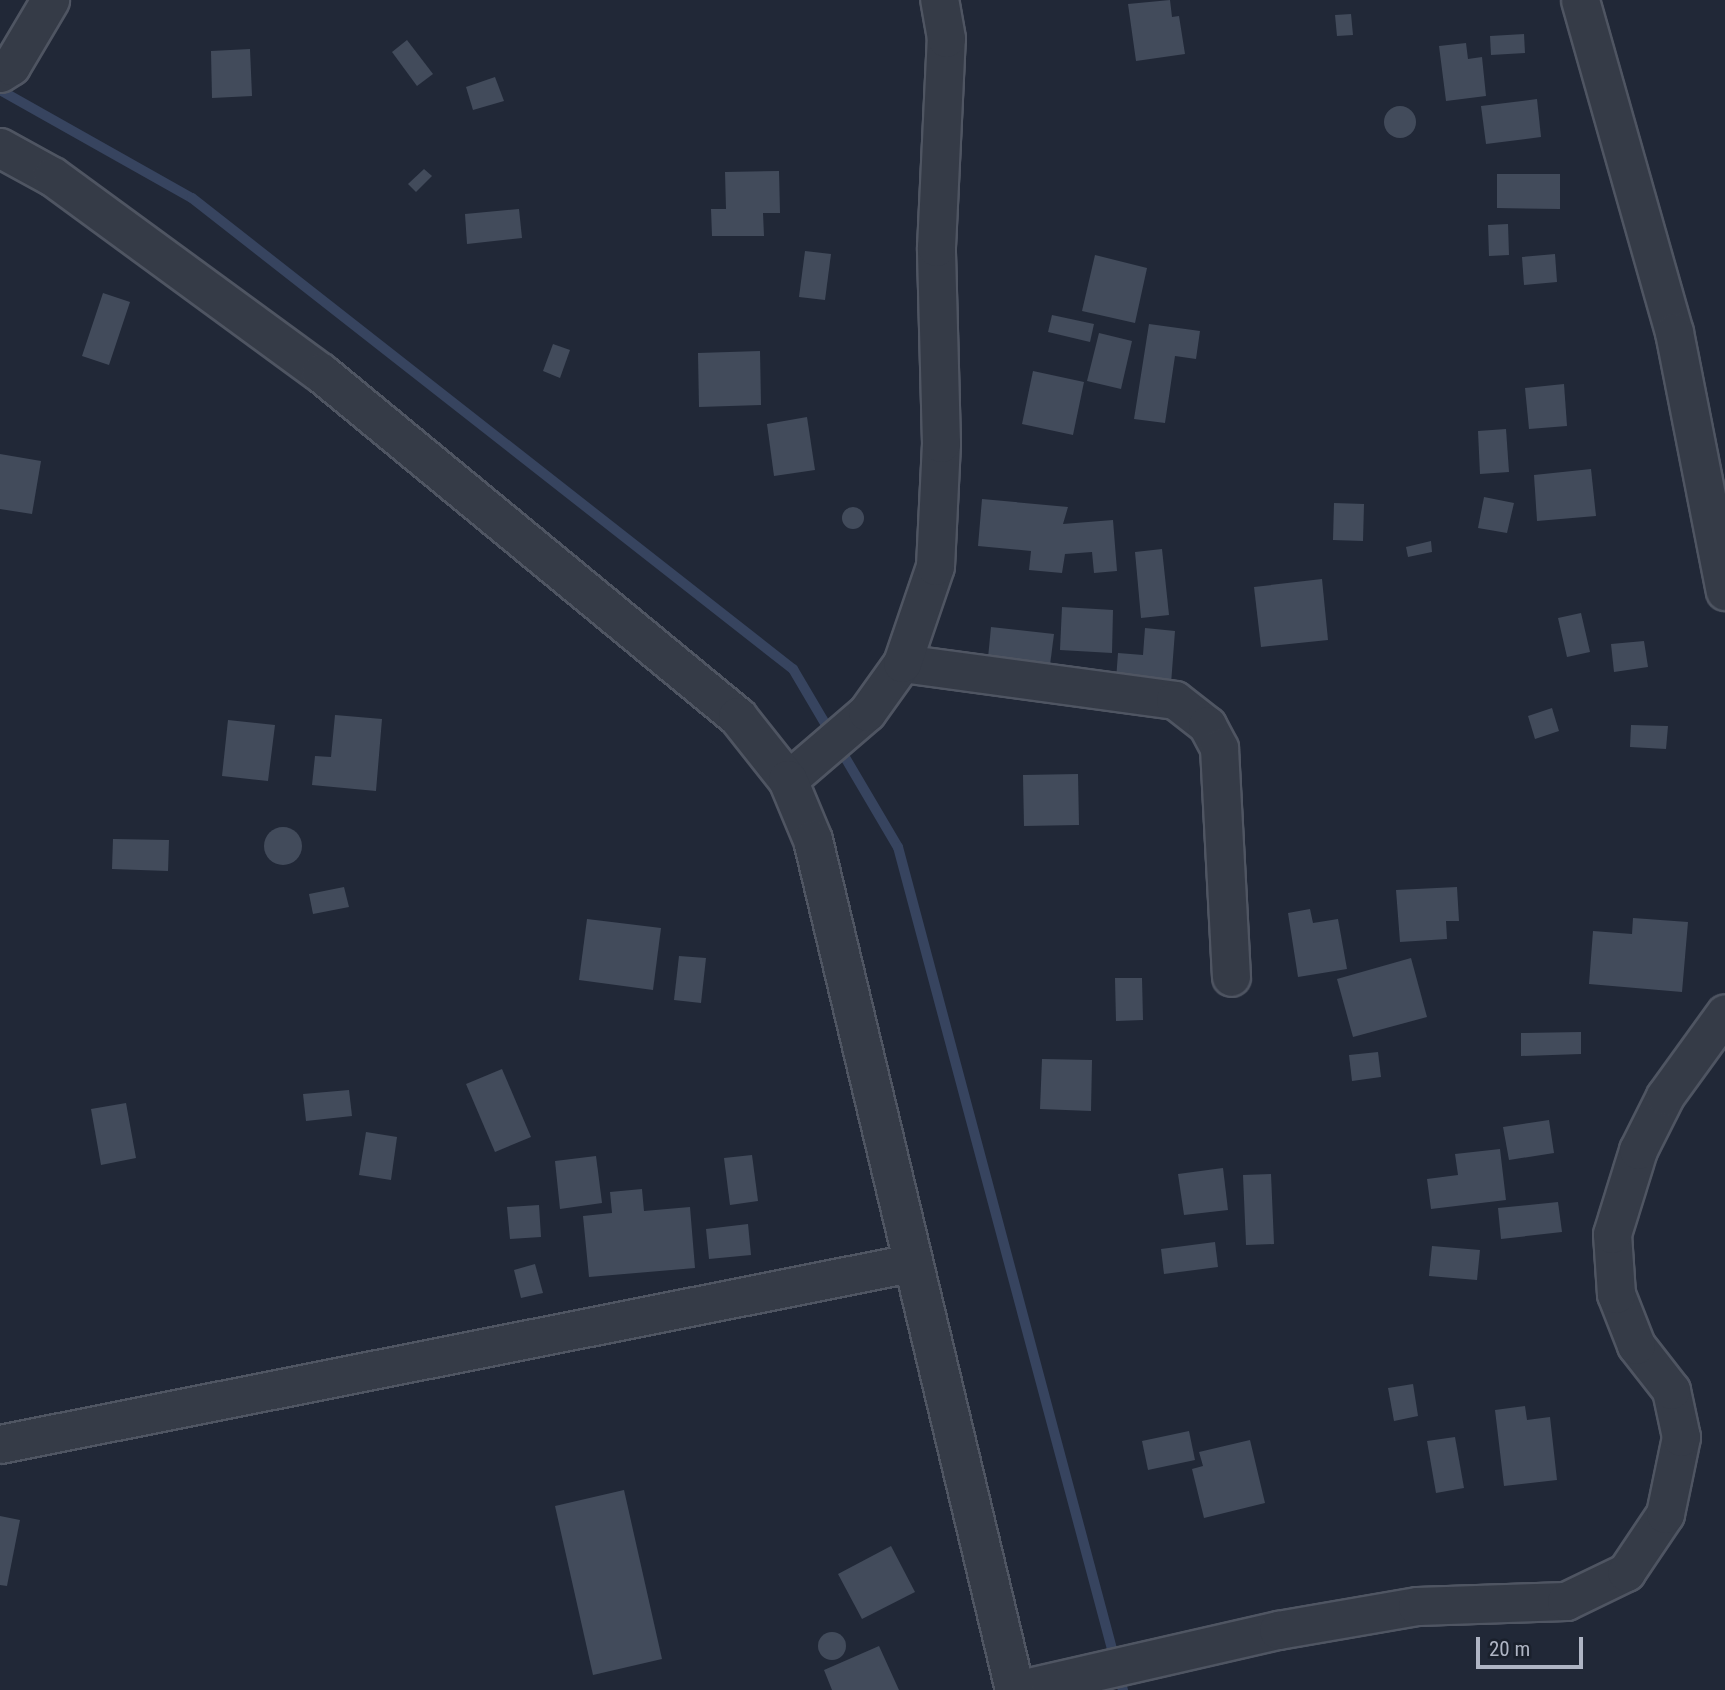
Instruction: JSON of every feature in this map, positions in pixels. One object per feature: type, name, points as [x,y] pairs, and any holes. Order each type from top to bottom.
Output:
[{"type":"street","points":[[5,69],[50,0]]},
{"type":"street","points":[[788,780],[867,712],[902,663],[935,566],[941,443],[936,247],[946,38],[939,0]]},
{"type":"street","points":[[1580,0],[1674,332],[1725,591]]},
{"type":"street","points":[[0,148],[53,177],[321,373],[738,717],[788,780],[813,839],[911,1263],[1016,1690],[1162,1660],[1278,1630],[1417,1606],[1566,1601],[1626,1572],[1665,1514],[1681,1437],[1671,1390],[1636,1345],[1616,1294],[1612,1234],[1638,1150],[1665,1096],[1725,1013]]},
{"type":"street","points":[[902,663],[1175,700],[1206,725],[1219,748],[1231,977]]},
{"type":"street","points":[[0,1444],[911,1263]]},
{"type":"building","points":[[1170,0],[1172,17],[1179,16],[1185,54],[1136,61],[1128,4]]},
{"type":"building","points":[[1351,14],[1353,35],[1337,36],[1335,15]]},
{"type":"building","points":[[1524,34],[1525,53],[1491,55],[1490,36]]},
{"type":"building","points":[[407,40],[433,74],[417,86],[392,52]]},
{"type":"building","points":[[1466,43],[1468,59],[1482,57],[1486,96],[1446,101],[1439,46]]},
{"type":"building","points":[[250,49],[252,96],[212,98],[211,51]]},
{"type":"building","points":[[495,77],[504,101],[473,110],[466,87]]},
{"type":"building","points":[[1537,99],[1541,137],[1486,144],[1481,106]]},
{"type":"building","points":[[1400,106],[1412,110],[1416,122],[1412,134],[1400,138],[1388,134],[1384,122],[1388,110]]},
{"type":"building","points":[[424,169],[432,176],[416,192],[408,184]]},
{"type":"building","points":[[779,171],[780,213],[763,213],[764,236],[712,236],[711,209],[726,209],[725,172]]},
{"type":"building","points":[[1497,174],[1560,174],[1560,209],[1497,208]]},
{"type":"building","points":[[519,209],[522,238],[467,244],[465,214]]},
{"type":"building","points":[[1508,224],[1509,255],[1489,256],[1488,225]]},
{"type":"building","points":[[805,251],[831,254],[825,300],[799,297]]},
{"type":"building","points":[[1555,254],[1557,282],[1524,285],[1522,257]]},
{"type":"building","points":[[1095,255],[1147,268],[1135,323],[1082,311]]},
{"type":"building","points":[[103,293],[130,302],[109,365],[82,356]]},
{"type":"building","points":[[1052,315],[1094,324],[1090,342],[1048,332]]},
{"type":"building","points":[[1149,324],[1200,331],[1196,359],[1175,356],[1165,423],[1134,419]]},
{"type":"building","points":[[1099,333],[1132,341],[1121,389],[1087,381]]},
{"type":"building","points":[[553,344],[570,350],[560,378],[543,371]]},
{"type":"building","points":[[760,351],[761,405],[699,407],[698,353]]},
{"type":"building","points":[[1033,371],[1084,382],[1073,435],[1022,424]]},
{"type":"building","points":[[1564,384],[1567,426],[1529,429],[1525,388]]},
{"type":"building","points":[[807,417],[815,470],[774,476],[767,424]]},
{"type":"building","points":[[1506,429],[1509,472],[1480,474],[1478,431]]},
{"type":"building","points":[[0,454],[41,461],[32,514],[0,509]]},
{"type":"building","points":[[1591,469],[1596,516],[1537,521],[1534,475]]},
{"type":"building","points":[[1484,497],[1514,503],[1507,533],[1478,528]]},
{"type":"building","points":[[982,499],[1068,507],[1063,524],[1113,520],[1117,571],[1094,573],[1092,552],[1065,554],[1062,573],[1029,570],[1031,551],[978,546]]},
{"type":"building","points":[[1334,503],[1364,504],[1363,541],[1333,540]]},
{"type":"building","points":[[849,507],[857,507],[864,514],[864,522],[857,529],[849,529],[842,522],[842,514]]},
{"type":"building","points":[[1431,541],[1432,552],[1408,557],[1406,547]]},
{"type":"building","points":[[1162,549],[1169,615],[1141,618],[1135,552]]},
{"type":"building","points":[[1322,579],[1328,640],[1261,647],[1254,587]]},
{"type":"building","points":[[1062,607],[1113,610],[1112,653],[1060,650]]},
{"type":"building","points":[[1581,613],[1590,652],[1567,657],[1558,618]]},
{"type":"building","points":[[991,627],[1054,634],[1050,665],[988,658]]},
{"type":"building","points":[[1145,628],[1175,631],[1171,684],[1116,680],[1118,653],[1143,655]]},
{"type":"building","points":[[1644,641],[1648,667],[1614,672],[1611,644]]},
{"type":"building","points":[[1552,708],[1559,731],[1535,739],[1528,716]]},
{"type":"building","points":[[335,715],[382,719],[376,791],[312,785],[315,756],[331,757]]},
{"type":"building","points":[[228,720],[275,725],[268,781],[222,776]]},
{"type":"building","points":[[1631,725],[1668,726],[1666,749],[1630,747]]},
{"type":"building","points":[[1078,774],[1079,825],[1024,826],[1023,775]]},
{"type":"building","points":[[283,827],[296,833],[302,846],[296,859],[283,865],[270,859],[264,846],[270,833]]},
{"type":"building","points":[[113,839],[169,840],[168,871],[112,869]]},
{"type":"building","points":[[344,887],[349,907],[313,914],[309,894]]},
{"type":"building","points":[[1457,887],[1459,921],[1446,921],[1447,939],[1400,942],[1396,890]]},
{"type":"building","points":[[1310,909],[1313,923],[1338,919],[1347,969],[1298,977],[1288,913]]},
{"type":"building","points":[[1633,918],[1688,922],[1682,992],[1589,984],[1593,931],[1632,934]]},
{"type":"building","points":[[587,919],[661,928],[653,990],[579,980]]},
{"type":"building","points":[[679,956],[706,958],[701,1003],[674,1000]]},
{"type":"building","points":[[1411,958],[1427,1017],[1353,1037],[1337,979]]},
{"type":"building","points":[[1115,978],[1142,978],[1143,1020],[1116,1021]]},
{"type":"building","points":[[1581,1032],[1581,1054],[1521,1056],[1521,1033]]},
{"type":"building","points":[[1378,1052],[1381,1077],[1352,1081],[1349,1055]]},
{"type":"building","points":[[1042,1059],[1092,1060],[1091,1111],[1040,1109]]},
{"type":"building","points":[[502,1069],[531,1137],[495,1152],[466,1084]]},
{"type":"building","points":[[349,1090],[352,1116],[306,1121],[303,1094]]},
{"type":"building","points":[[126,1103],[136,1158],[101,1165],[91,1109]]},
{"type":"building","points":[[1549,1120],[1554,1153],[1509,1160],[1503,1127]]},
{"type":"building","points":[[366,1132],[397,1137],[391,1180],[359,1175]]},
{"type":"building","points":[[1500,1149],[1506,1200],[1431,1209],[1427,1179],[1458,1175],[1455,1154]]},
{"type":"building","points":[[752,1155],[758,1201],[730,1205],[724,1158]]},
{"type":"building","points":[[596,1156],[602,1203],[560,1209],[555,1161]]},
{"type":"building","points":[[1223,1168],[1228,1210],[1184,1215],[1178,1174]]},
{"type":"building","points":[[1271,1174],[1274,1244],[1246,1245],[1243,1175]]},
{"type":"building","points":[[642,1189],[644,1211],[690,1207],[695,1268],[589,1277],[583,1216],[612,1213],[610,1192]]},
{"type":"building","points":[[1558,1202],[1562,1232],[1501,1239],[1498,1208]]},
{"type":"building","points":[[539,1205],[541,1237],[510,1239],[507,1207]]},
{"type":"building","points":[[748,1224],[751,1255],[709,1259],[706,1229]]},
{"type":"building","points":[[1215,1242],[1218,1267],[1164,1274],[1161,1249]]},
{"type":"building","points":[[1432,1246],[1480,1250],[1477,1280],[1429,1276]]},
{"type":"building","points":[[535,1264],[543,1293],[521,1298],[514,1270]]},
{"type":"building","points":[[1413,1384],[1418,1416],[1394,1421],[1388,1388]]},
{"type":"building","points":[[1525,1406],[1527,1420],[1550,1417],[1557,1480],[1504,1486],[1495,1410]]},
{"type":"building","points":[[1189,1431],[1195,1460],[1148,1470],[1142,1441]]},
{"type":"building","points":[[1455,1437],[1464,1488],[1436,1493],[1427,1441]]},
{"type":"building","points":[[1250,1440],[1265,1503],[1204,1518],[1192,1469],[1203,1466],[1199,1452]]},
{"type":"building","points":[[624,1490],[662,1659],[593,1675],[555,1506]]},
{"type":"building","points":[[0,1516],[20,1520],[7,1586],[0,1585]]},
{"type":"building","points":[[891,1546],[915,1592],[862,1619],[838,1574]]},
{"type":"building","points":[[832,1632],[842,1636],[846,1646],[842,1656],[832,1660],[822,1656],[818,1646],[822,1636]]},
{"type":"building","points":[[879,1646],[899,1690],[832,1690],[824,1670]]},
{"type":"waterway","points":[[0,90],[192,198],[793,669],[898,847],[1123,1690]]}]
